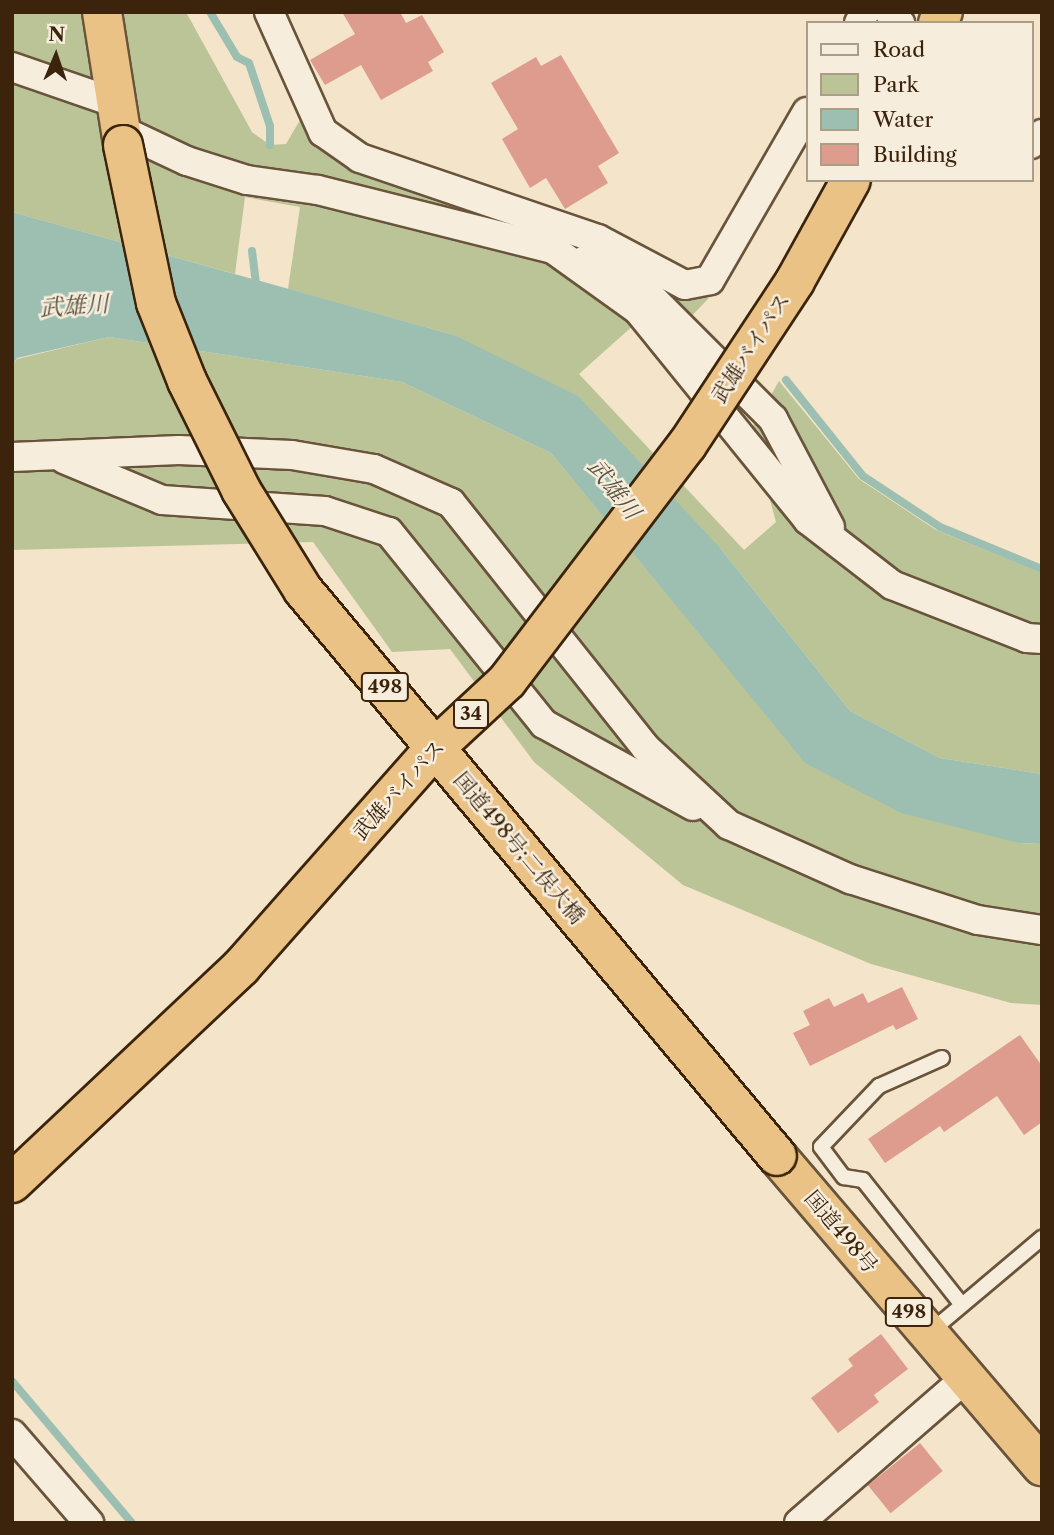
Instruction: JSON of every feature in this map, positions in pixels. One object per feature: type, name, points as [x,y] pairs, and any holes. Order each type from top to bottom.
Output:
[{"type":"highway","name":"498","points":[[103,12],[121,126]]},
{"type":"highway","name":"国道498号;二俣大橋","points":[[121,126],[156,303],[187,381],[241,490],[303,590],[777,1156]]},
{"type":"highway","name":"武雄バイパス","points":[[12,1184],[241,967],[435,748],[507,681],[687,445],[794,281],[850,182]]},
{"type":"highway","name":"国道498号","points":[[777,1156],[1042,1466]]},
{"type":"street","points":[[270,12],[323,132],[360,158],[598,239],[640,270],[773,419],[838,544]]},
{"type":"street","points":[[12,67],[187,162],[247,180],[318,190],[640,270],[684,285],[710,280],[806,114]]},
{"type":"street","points":[[552,249],[638,310],[808,520],[838,544],[892,585],[1027,638],[1042,639]]},
{"type":"street","points":[[12,457],[179,450],[292,455],[374,469],[452,503],[646,748],[729,825]]},
{"type":"street","points":[[55,455],[162,500],[325,511],[389,532],[544,724],[729,825],[850,879],[978,920],[1042,930]]},
{"type":"street","points":[[799,1523],[966,1378]]},
{"type":"street","points":[[12,1434],[89,1523]]},
{"type":"lane","points":[[943,1058],[878,1087],[821,1147],[844,1177],[863,1180],[962,1305]]},
{"type":"lane","points":[[928,1334],[1042,1238]]},
{"type":"green space","points":[[12,12],[186,12],[252,132],[270,145],[286,144],[303,115],[366,150],[618,235],[709,298],[672,336],[636,323],[579,374],[744,550],[776,522],[751,430],[779,381],[859,479],[936,530],[1042,573],[1042,774],[940,758],[850,711],[721,549],[454,335],[288,289],[300,207],[245,197],[235,274],[12,212]]},
{"type":"green space","points":[[109,337],[402,382],[551,453],[805,762],[1019,843],[1042,844],[1042,1005],[1011,1003],[871,964],[683,885],[534,762],[450,649],[392,652],[313,542],[12,550],[12,366],[17,359]]},
{"type":"water","name":"武雄川","points":[[12,212],[454,335],[578,396],[721,549],[850,711],[940,758],[1042,774],[1042,844],[1019,843],[901,813],[805,763],[551,453],[402,382],[109,337],[17,358],[12,366]]},
{"type":"building","points":[[342,12],[400,12],[406,23],[422,15],[444,52],[428,62],[433,71],[381,100],[361,65],[325,85],[310,60],[355,34]]},
{"type":"building","points":[[561,55],[619,153],[598,166],[608,183],[565,209],[546,178],[530,188],[502,139],[518,129],[491,83],[536,57],[541,66]]},
{"type":"building","points":[[902,987],[918,1019],[896,1030],[893,1025],[810,1066],[793,1033],[810,1025],[803,1011],[829,998],[834,1007],[863,993],[868,1003]]},
{"type":"building","points":[[1020,1035],[1042,1066],[1042,1122],[1024,1135],[997,1096],[944,1132],[940,1126],[885,1163],[868,1139]]},
{"type":"building","points":[[881,1334],[908,1369],[874,1395],[879,1402],[838,1433],[811,1398],[853,1366],[848,1359]]},
{"type":"building","points":[[920,1443],[943,1471],[891,1513],[868,1485]]},
{"type":"waterway","points":[[210,12],[237,57],[249,63],[270,126],[270,145]]},
{"type":"waterway","points":[[252,251],[257,290]]},
{"type":"waterway","points":[[786,380],[863,476],[940,527],[1042,569]]},
{"type":"waterway","points":[[12,1381],[132,1523]]}]
